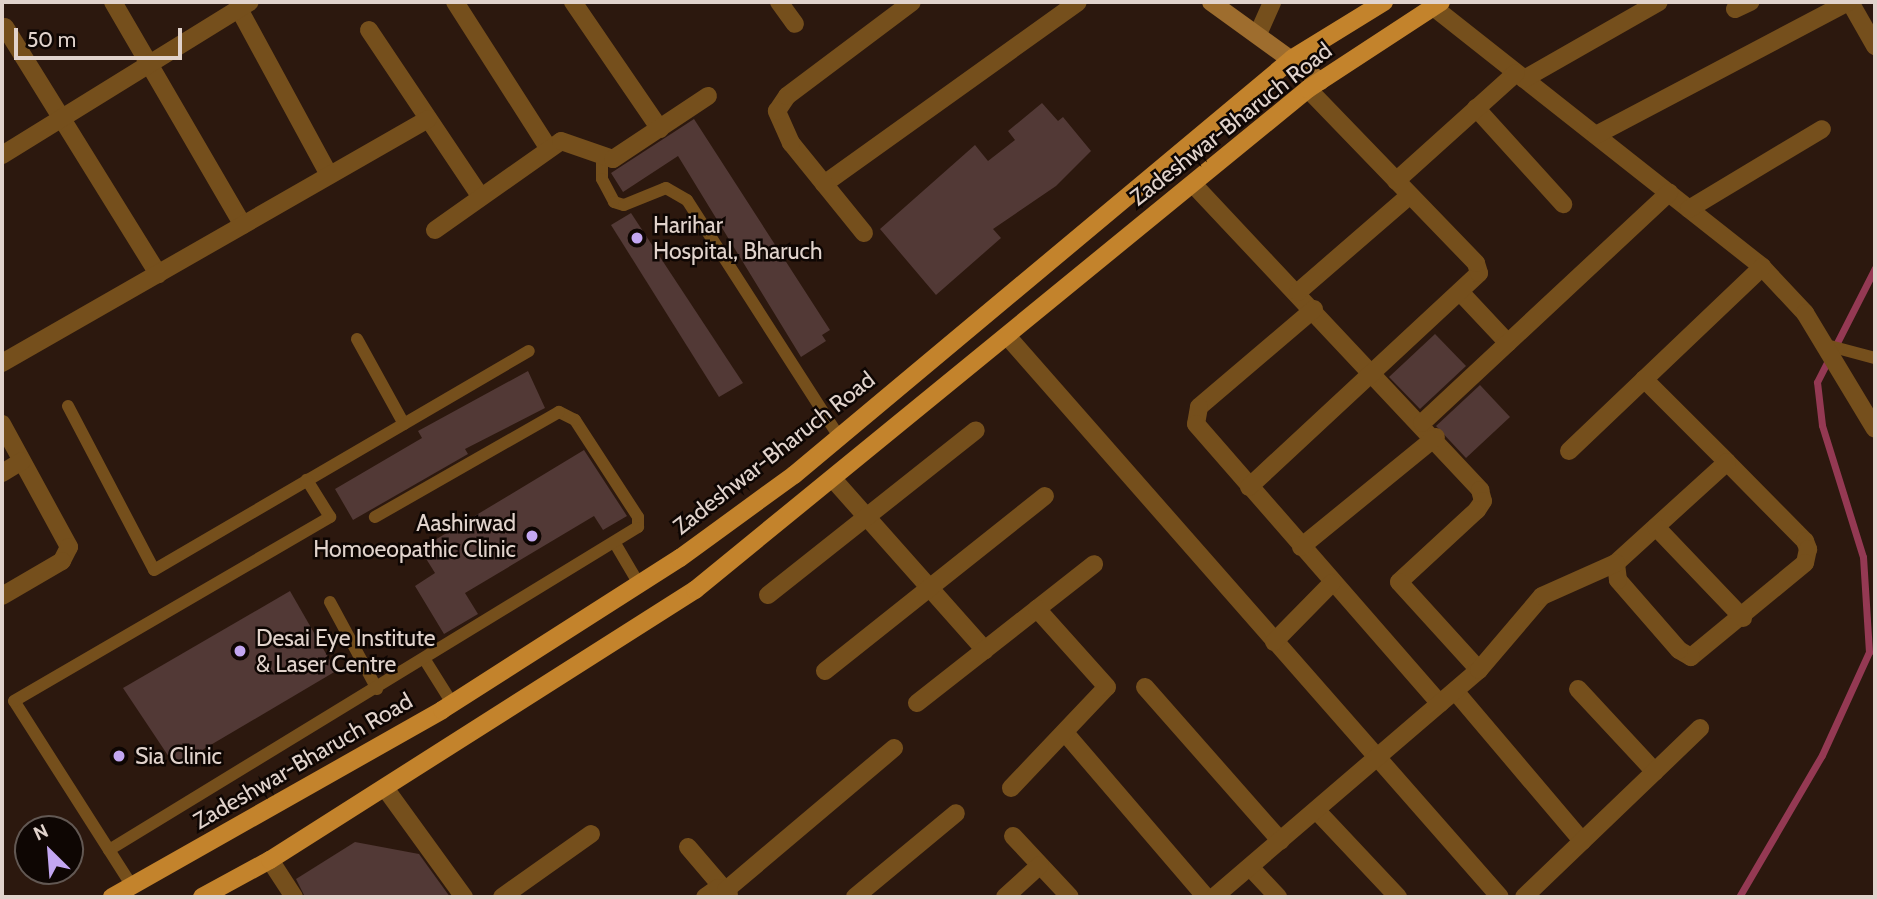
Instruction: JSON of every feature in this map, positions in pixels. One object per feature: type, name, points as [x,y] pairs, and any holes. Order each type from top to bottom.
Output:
[{"type":"main road","points":[[1211,2],[1293,58],[1314,85]]},
{"type":"main road","name":"Zadeshwar-Bharuch Road","points":[[112,897],[452,703],[639,584],[839,437],[1293,58],[1384,2]]},
{"type":"main road","name":"Zadeshwar-Bharuch Road","points":[[202,897],[270,860],[695,590],[1009,337],[1314,85],[1436,4]]},
{"type":"street","points":[[113,2],[147,65],[243,225]]},
{"type":"street","points":[[456,2],[550,149]]},
{"type":"street","points":[[573,2],[660,129]]},
{"type":"street","points":[[779,2],[795,24]]},
{"type":"street","points":[[864,233],[791,143],[777,111],[787,96],[912,2]]},
{"type":"street","points":[[824,184],[1078,2]]},
{"type":"street","points":[[1258,34],[1272,2]]},
{"type":"street","points":[[1396,181],[1476,108],[1520,76],[1659,2]]},
{"type":"street","points":[[1596,135],[1849,2],[1875,46]]},
{"type":"street","points":[[1436,4],[1520,76],[1762,267],[1826,345],[1875,429]]},
{"type":"street","points":[[2,155],[245,5],[329,176]]},
{"type":"street","points":[[5,27],[60,120],[158,274]]},
{"type":"street","points":[[369,30],[481,197]]},
{"type":"street","points":[[1250,487],[1475,282],[1476,263],[1396,181],[1314,85]]},
{"type":"street","points":[[435,230],[550,149],[569,140],[602,158],[613,159],[708,96]]},
{"type":"street","points":[[1476,108],[1563,204]]},
{"type":"street","points":[[2,363],[428,119]]},
{"type":"street","points":[[1689,209],[1822,130]]},
{"type":"street","points":[[1193,184],[1475,481],[1483,501],[1399,582],[1479,670]]},
{"type":"street","points":[[1422,423],[1669,193]]},
{"type":"street","points":[[1298,292],[1410,195]]},
{"type":"street","points":[[1569,451],[1762,267]]},
{"type":"street","points":[[1462,294],[1508,344]]},
{"type":"street","points":[[1314,309],[1195,415],[1196,424],[1440,704]]},
{"type":"street","points":[[1009,337],[1377,761],[1500,897]]},
{"type":"street","points":[[1616,563],[1618,580],[1684,655],[1698,654],[1743,618],[1808,555],[1805,541],[1644,379]]},
{"type":"street","points":[[2,424],[66,538],[69,554],[2,596]]},
{"type":"street","points":[[768,595],[976,430]]},
{"type":"street","points":[[1301,547],[1436,437]]},
{"type":"street","points":[[2,473],[22,461]]},
{"type":"street","points":[[1214,897],[1377,761],[1479,670],[1542,596],[1616,563],[1727,462]]},
{"type":"street","points":[[833,479],[985,650]]},
{"type":"street","points":[[825,671],[1045,496]]},
{"type":"street","points":[[1656,527],[1743,618]]},
{"type":"street","points":[[917,704],[1094,564]]},
{"type":"street","points":[[1274,642],[1332,583]]},
{"type":"street","points":[[1011,788],[1067,735],[1107,687],[1037,609]]},
{"type":"street","points":[[1145,687],[1281,841]]},
{"type":"street","points":[[1578,689],[1655,772]]},
{"type":"street","points":[[1455,691],[1582,841]]},
{"type":"street","points":[[1524,897],[1700,728]]},
{"type":"street","points":[[1067,735],[1206,897]]},
{"type":"street","points":[[728,894],[894,748]]},
{"type":"street","points":[[385,788],[464,897]]},
{"type":"street","points":[[1317,811],[1398,897]]},
{"type":"street","points":[[855,897],[956,813]]},
{"type":"street","points":[[502,897],[592,834]]},
{"type":"street","points":[[1013,836],[1070,897]]},
{"type":"street","points":[[688,847],[728,894]]},
{"type":"street","points":[[270,860],[293,897]]},
{"type":"street","points":[[1005,897],[1041,865]]},
{"type":"street","points":[[1250,867],[1278,897]]},
{"type":"street","points":[[705,897],[718,888],[728,894]]},
{"type":"lane","points":[[602,158],[602,179],[614,202],[624,205],[666,188],[687,200],[839,437]]},
{"type":"lane","points":[[356,339],[404,424]]},
{"type":"lane","points":[[1826,345],[1874,355]]},
{"type":"lane","points":[[68,406],[154,569],[530,351]]},
{"type":"lane","points":[[109,850],[616,545],[638,527],[638,517],[575,420],[559,412],[374,517]]},
{"type":"lane","points":[[132,887],[14,701],[330,517],[307,480]]},
{"type":"lane","points":[[616,545],[639,584]]},
{"type":"lane","points":[[330,602],[377,689]]},
{"type":"lane","points":[[425,660],[452,703]]},
{"type":"building","points":[[1042,103],[1058,121],[1063,117],[1091,151],[1056,186],[993,229],[1001,238],[936,295],[880,229],[975,145],[988,161],[1015,140],[1008,131]]},
{"type":"building","points":[[694,119],[830,330],[822,335],[826,341],[801,357],[678,156],[623,192],[611,173]]},
{"type":"building","points":[[631,213],[743,383],[719,397],[611,225]]},
{"type":"building","points":[[1435,334],[1466,366],[1420,409],[1389,377]]},
{"type":"building","points":[[528,371],[545,408],[465,449],[468,454],[353,520],[335,489],[422,438],[418,431]]},
{"type":"building","points":[[1480,385],[1510,417],[1466,458],[1436,426]]},
{"type":"building","points":[[584,450],[627,516],[603,530],[594,516],[465,593],[478,614],[444,634],[415,586],[435,573],[420,549]]},
{"type":"building","points":[[290,591],[336,671],[175,766],[123,688]]},
{"type":"building","points":[[355,842],[419,854],[450,897],[305,897],[296,879]]},
{"type":"waterway","points":[[1739,897],[1822,755],[1869,652],[1863,557],[1822,425],[1817,382],[1875,268]]},
{"type":"place","name":"Harihar Hospital, Bharuch","points":[[637,238]]},
{"type":"place","name":"Aashirwad Homoeopathic Clinic","points":[[532,536]]},
{"type":"place","name":"Desai Eye Institute & Laser Centre","points":[[240,651]]},
{"type":"place","name":"Sia Clinic","points":[[119,756]]}]
